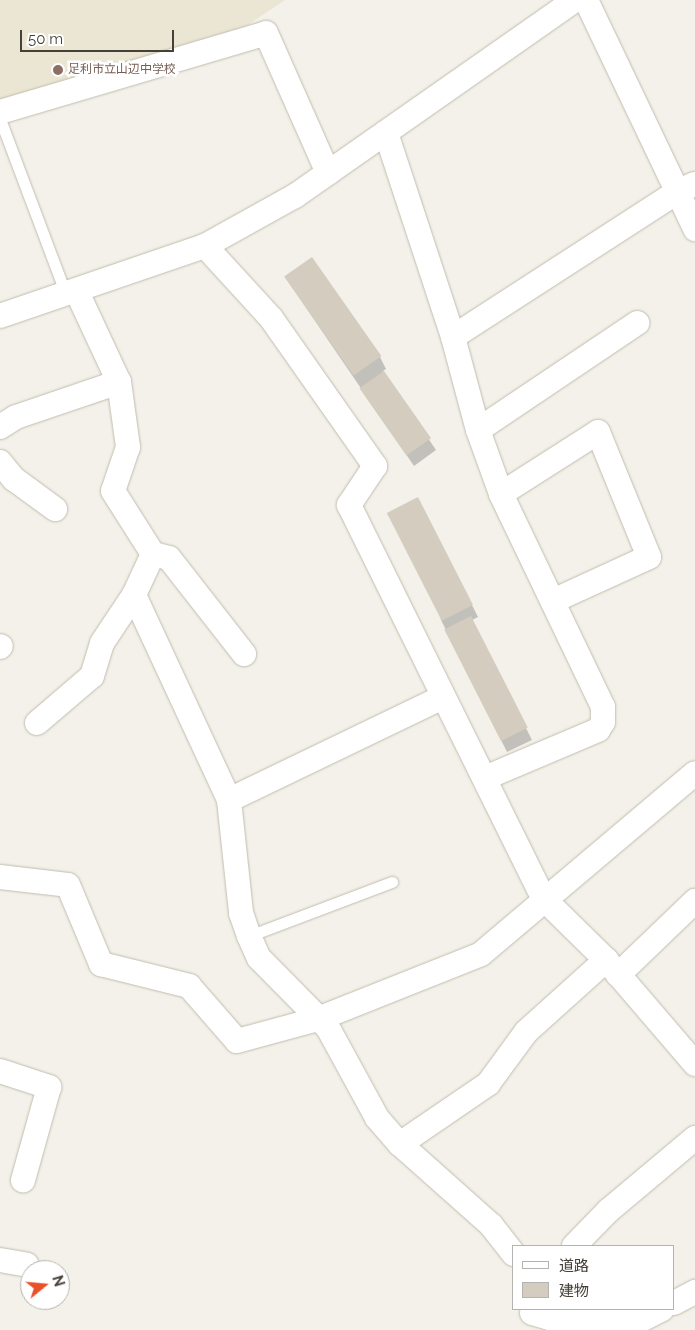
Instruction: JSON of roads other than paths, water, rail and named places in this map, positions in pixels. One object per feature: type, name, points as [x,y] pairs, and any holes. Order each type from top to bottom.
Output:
[{"type":"street","points":[[0,316],[205,246],[295,196],[575,0]]},
{"type":"street","points":[[586,0],[687,187],[695,229]]},
{"type":"street","points":[[0,112],[266,33],[328,173]]},
{"type":"street","points":[[386,133],[453,337],[478,430],[501,494],[603,706],[603,722],[598,730],[584,738],[485,778]]},
{"type":"street","points":[[453,337],[687,187]]},
{"type":"street","points":[[205,246],[270,318],[375,466],[349,505],[442,697],[485,778],[544,898],[612,968],[695,1064]]},
{"type":"street","points":[[71,293],[119,382],[128,447],[113,491],[152,554],[168,558],[244,654]]},
{"type":"street","points":[[478,430],[637,323]]},
{"type":"street","points":[[0,427],[16,417],[119,382]]},
{"type":"street","points":[[501,494],[598,432],[649,557],[553,601]]},
{"type":"street","points":[[0,462],[14,480],[55,509]]},
{"type":"street","points":[[36,723],[92,676],[102,643],[134,595],[152,554]]},
{"type":"street","points":[[134,595],[229,800],[241,913],[248,936],[259,958],[328,1028],[377,1118],[400,1144],[491,1225],[512,1251]]},
{"type":"street","points":[[229,800],[442,697]]},
{"type":"street","points":[[0,877],[68,885],[101,964],[189,986],[237,1041],[318,1019],[481,954],[544,898],[695,774]]},
{"type":"street","points":[[400,1144],[488,1084],[526,1032],[612,968],[695,901]]},
{"type":"street","points":[[0,1070],[48,1087],[23,1180]]},
{"type":"street","points":[[575,1245],[608,1211],[695,1138]]},
{"type":"street","points":[[0,1260],[20,1264]]},
{"type":"street","points":[[675,1302],[695,1292]]},
{"type":"street","points":[[530,1317],[639,1326],[661,1310]]},
{"type":"lane","points":[[0,119],[71,293]]},
{"type":"lane","points":[[248,936],[392,882]]},
{"type":"place","name":"足利市立山辺中学校","points":[[58,70]]}]
